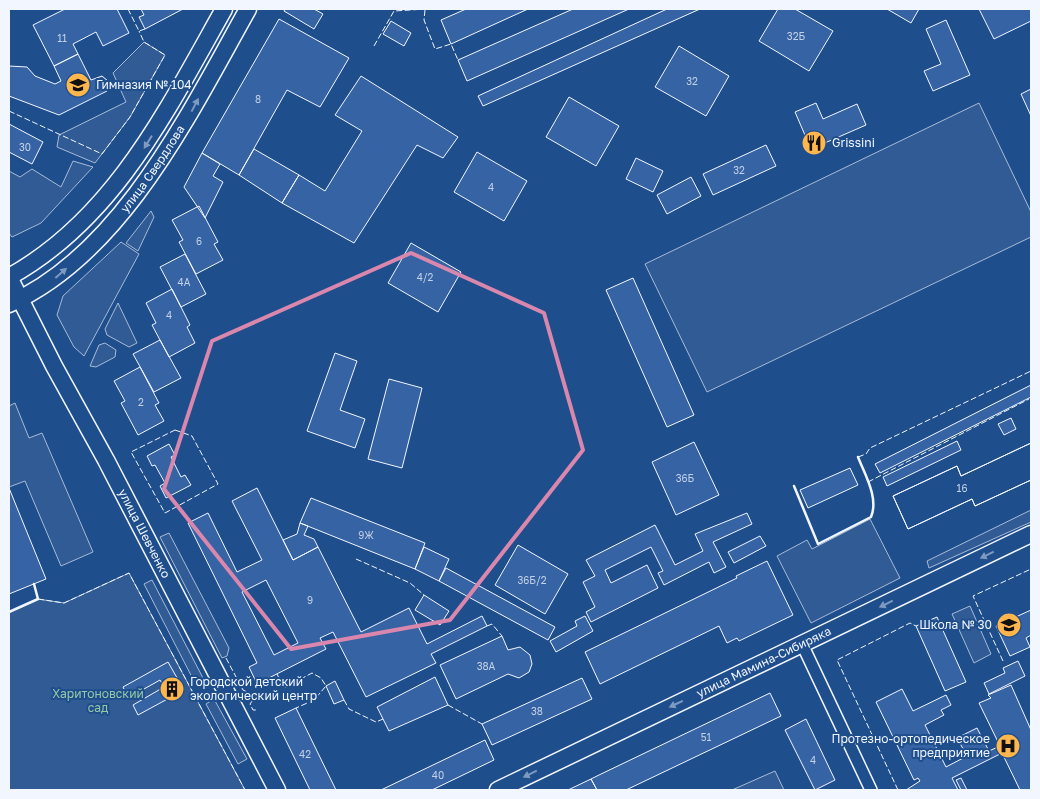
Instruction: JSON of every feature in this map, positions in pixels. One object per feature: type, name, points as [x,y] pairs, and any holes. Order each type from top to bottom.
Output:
[{"type":"main road","name":"улица Свердлова","points":[[9,277],[26,268],[68,236],[116,184],[158,125],[224,9]]},
{"type":"main road","name":"улица Свердлова","points":[[15,302],[56,277],[81,255],[132,198],[186,122],[248,9]]},
{"type":"main road","name":"улица Шевченко","points":[[9,277],[15,302],[277,790]]},
{"type":"main road","name":"улица Мамина-Сибиряка","points":[[498,790],[1031,534]]},
{"type":"street","points":[[802,644],[871,790]]},
{"type":"highlighted area","points":[[411,253],[544,313],[583,450],[450,620],[291,649],[164,489],[212,341]]},
{"type":"shaded area","points":[[144,42],[165,55],[130,117],[95,163],[57,147],[59,135],[126,102],[113,73]]},
{"type":"shaded area","points":[[979,103],[1031,212],[1031,237],[707,392],[645,264]]},
{"type":"shaded area","points":[[73,161],[93,167],[41,223],[12,237],[9,233],[9,171],[20,177],[32,169],[61,187]]},
{"type":"shaded area","points":[[151,211],[154,217],[138,251],[126,243]]},
{"type":"shaded area","points":[[121,242],[139,254],[84,356],[74,347],[57,315],[63,296]]},
{"type":"shaded area","points":[[118,303],[137,343],[129,347],[107,335],[105,329]]},
{"type":"shaded area","points":[[105,343],[116,350],[115,357],[96,367],[90,366],[99,345]]},
{"type":"shaded area","points":[[15,403],[29,438],[42,433],[93,552],[61,566],[25,481],[9,487],[9,406]]},
{"type":"shaded area","points":[[1031,510],[1031,522],[929,568],[927,561]]},
{"type":"shaded area","points":[[870,519],[900,578],[811,623],[777,556],[807,540],[812,549]]},
{"type":"shaded area","points":[[169,533],[229,648],[227,656],[222,658],[160,537]]},
{"type":"shaded area","name":"Харитоновский сад","points":[[129,573],[245,790],[9,790],[9,612],[38,599],[64,603]]},
{"type":"shaded area","points":[[152,580],[203,678],[195,683],[144,584]]},
{"type":"shaded area","points":[[970,606],[991,654],[974,663],[952,614]]},
{"type":"shaded area","points":[[214,699],[247,759],[238,764],[206,704]]},
{"type":"shaded area","points":[[775,771],[784,790],[732,790]]},
{"type":"building","points":[[65,9],[117,9],[129,33],[103,46],[96,32],[73,44],[78,54],[54,66],[33,25]]},
{"type":"building","points":[[141,9],[183,9],[145,29],[139,17],[144,15]]},
{"type":"building","points":[[285,9],[314,9],[323,14],[314,29],[284,11]]},
{"type":"building","points":[[466,9],[528,9],[451,44],[441,20]]},
{"type":"building","points":[[573,9],[629,9],[467,81],[458,60]]},
{"type":"building","points":[[667,9],[700,9],[483,106],[478,96]]},
{"type":"building","points":[[778,9],[795,9],[833,31],[809,71],[759,41]]},
{"type":"building","points":[[887,9],[919,9],[911,23]]},
{"type":"building","points":[[979,9],[1031,9],[1031,21],[994,39]]},
{"type":"building","points":[[279,19],[349,58],[320,107],[287,90],[239,175],[202,153]]},
{"type":"building","points":[[946,20],[970,75],[933,91],[924,71],[941,64],[926,29]]},
{"type":"building","points":[[391,21],[411,33],[404,46],[383,34]]},
{"type":"building","points":[[679,46],[729,76],[706,116],[655,87]]},
{"type":"building","points":[[78,54],[91,80],[102,76],[108,81],[107,91],[59,115],[9,96],[9,66],[27,67],[35,76],[55,84],[61,81],[54,66]]},
{"type":"building","points":[[361,76],[458,137],[443,158],[417,145],[354,243],[282,203],[299,175],[325,191],[362,131],[335,115]]},
{"type":"building","points":[[1031,89],[1031,116],[1021,94]]},
{"type":"building","points":[[569,97],[619,126],[596,166],[546,137]]},
{"type":"building","points":[[816,103],[823,119],[857,104],[866,125],[811,149],[795,112]]},
{"type":"building","points":[[9,124],[43,142],[32,164],[9,152]]},
{"type":"building","points":[[766,145],[776,166],[713,195],[703,174]]},
{"type":"building","points":[[254,149],[299,175],[282,203],[239,175]]},
{"type":"building","points":[[477,152],[527,181],[504,221],[454,192]]},
{"type":"building","points":[[202,153],[220,164],[213,176],[223,182],[205,218],[184,187]]},
{"type":"building","points":[[636,158],[663,171],[653,192],[626,179]]},
{"type":"building","points":[[691,177],[701,196],[667,214],[657,195]]},
{"type":"building","points":[[199,206],[218,242],[214,244],[223,260],[196,274],[179,242],[183,240],[172,220]]},
{"type":"building","points":[[411,243],[461,272],[438,312],[388,283]]},
{"type":"building","points":[[185,254],[206,294],[181,307],[160,267]]},
{"type":"building","points":[[633,278],[694,415],[667,427],[606,290]]},
{"type":"building","points":[[172,289],[190,325],[187,327],[195,343],[169,357],[152,325],[156,323],[146,303]]},
{"type":"building","points":[[160,340],[181,378],[154,392],[133,354]]},
{"type":"building","points":[[335,353],[357,361],[340,410],[365,419],[355,448],[307,431]]},
{"type":"building","points":[[140,367],[159,403],[155,405],[164,421],[138,435],[121,403],[125,401],[114,381]]},
{"type":"building","points":[[389,379],[422,388],[402,468],[368,459]]},
{"type":"building","points":[[1031,385],[1031,397],[880,473],[875,464]]},
{"type":"building","points":[[1011,418],[1016,429],[1004,435],[998,424]]},
{"type":"building","points":[[957,441],[961,450],[887,486],[883,477]]},
{"type":"building","points":[[694,442],[719,495],[676,515],[652,462]]},
{"type":"building","points":[[1031,443],[1031,480],[975,506],[972,499],[908,529],[893,496],[957,466],[961,476]]},
{"type":"building","points":[[1031,443],[1031,480],[975,506],[972,499],[908,529],[893,496],[957,466],[961,476]]},
{"type":"building","points":[[169,444],[175,455],[171,457],[181,477],[185,475],[191,485],[166,498],[160,486],[165,483],[155,465],[152,466],[147,456]]},
{"type":"building","points":[[850,468],[858,485],[808,508],[800,490]]},
{"type":"building","points":[[9,488],[46,579],[9,594]]},
{"type":"building","points":[[257,488],[293,560],[318,547],[361,632],[409,608],[427,644],[482,616],[487,626],[431,654],[436,663],[366,697],[333,632],[320,638],[326,649],[257,684],[249,667],[257,663],[188,523],[208,513],[237,572],[262,560],[232,501]],"holes":[[[266,580],[298,643],[274,655],[242,592]]]},
{"type":"building","points":[[311,498],[425,543],[415,569],[300,523]]},
{"type":"building","points":[[747,513],[752,524],[713,542],[726,567],[714,573],[709,562],[664,585],[658,573],[663,571],[651,547],[605,570],[611,583],[647,565],[658,588],[591,622],[586,612],[595,607],[583,582],[595,576],[586,560],[655,525],[675,565],[703,551],[695,534]]},
{"type":"building","points":[[300,523],[308,526],[304,535],[314,539],[318,547],[293,560],[283,540],[297,534]]},
{"type":"building","points":[[760,536],[766,546],[734,563],[728,552]]},
{"type":"building","points":[[518,545],[568,574],[545,614],[495,585]]},
{"type":"building","points":[[424,547],[449,559],[439,581],[415,569]]},
{"type":"building","points":[[767,561],[793,615],[739,641],[737,638],[727,643],[719,626],[600,684],[585,652],[737,578],[736,576]]},
{"type":"building","points":[[446,568],[555,627],[548,640],[439,581]]},
{"type":"building","points":[[424,595],[449,611],[440,625],[415,610]]},
{"type":"building","points":[[1031,610],[1031,635],[1026,638],[1030,647],[1010,656],[996,626]]},
{"type":"building","points":[[585,616],[593,631],[556,652],[550,641],[577,626],[575,621]]},
{"type":"building","points":[[937,617],[966,682],[945,691],[916,626]]},
{"type":"building","points":[[502,636],[508,650],[520,647],[530,655],[532,664],[529,672],[519,678],[508,674],[456,699],[440,665]]},
{"type":"building","points":[[1018,661],[1025,676],[989,694],[984,683],[1005,673],[1003,668]]},
{"type":"building","name":"Городской детский экологический центр","points":[[168,662],[184,690],[138,715],[133,705],[164,687],[160,680],[128,698],[123,687]]},
{"type":"building","points":[[435,677],[448,705],[389,731],[377,707]]},
{"type":"building","points":[[582,678],[592,699],[492,745],[482,724]]},
{"type":"building","points":[[335,681],[344,700],[334,704],[326,686]]},
{"type":"building","points":[[1011,685],[1031,730],[1031,790],[1020,790],[1002,753],[952,778],[958,790],[906,790],[920,781],[918,778],[914,780],[876,702],[902,689],[913,711],[946,695],[951,705],[941,710],[944,715],[925,725],[946,767],[967,756],[957,738],[977,728],[989,751],[1000,746],[979,703],[991,698],[988,695]]},
{"type":"building","points":[[770,693],[781,716],[626,790],[597,790],[591,779],[599,775]]},
{"type":"building","points":[[296,708],[336,790],[310,790],[275,718]]},
{"type":"building","points":[[806,719],[835,780],[815,790],[785,730]]},
{"type":"building","points":[[485,740],[494,760],[432,790],[381,790]]},
{"type":"building","points":[[961,778],[967,790],[961,790],[956,780]]},
{"type":"building","points":[[591,779],[597,790],[568,790]]},
{"type":"fence","points":[[128,9],[139,31],[145,29]]},
{"type":"fence","points":[[374,46],[394,11],[426,9]]},
{"type":"fence","points":[[425,10],[424,20],[435,49],[451,44],[458,60]]},
{"type":"fence","points":[[9,111],[102,154],[130,117],[165,55],[144,42],[139,31]]},
{"type":"fence","points":[[858,457],[866,454],[870,448],[1031,371]]},
{"type":"fence","points":[[868,482],[1029,399]]},
{"type":"fence","points":[[175,430],[192,436],[218,484],[165,513],[131,452],[175,430]]},
{"type":"fence","points":[[356,559],[410,583],[424,595]]},
{"type":"fence","points":[[1003,661],[973,596],[1031,569]]},
{"type":"fence","points":[[38,599],[64,603],[129,573],[245,790]]},
{"type":"fence","points":[[898,790],[837,660],[910,623],[916,626]]},
{"type":"fence","points":[[487,626],[492,624],[502,636]]},
{"type":"fence","points":[[226,658],[243,690],[249,693]]},
{"type":"fence","points":[[277,674],[284,688],[312,673],[321,678],[326,686],[314,700],[296,708]]},
{"type":"fence","points":[[253,700],[250,704],[253,710],[257,710]]},
{"type":"fence","points":[[344,700],[349,709],[376,722],[383,719]]},
{"type":"fence","points":[[448,705],[482,724]]},
{"type":"wall","points":[[794,486],[818,544],[871,517],[873,510],[872,494],[858,457]]},
{"type":"wall","points":[[9,612],[38,599],[34,584]]},
{"type":"place","name":"Гимназия № 104","points":[[78,85]]},
{"type":"place","name":"Grissini","points":[[814,143]]},
{"type":"place","name":"Школа № 30","points":[[1009,625]]},
{"type":"place","name":"Городской детский экологический центр","points":[[172,689]]},
{"type":"place","name":"Протезно-ортопедическое предприятие","points":[[1008,746]]}]
